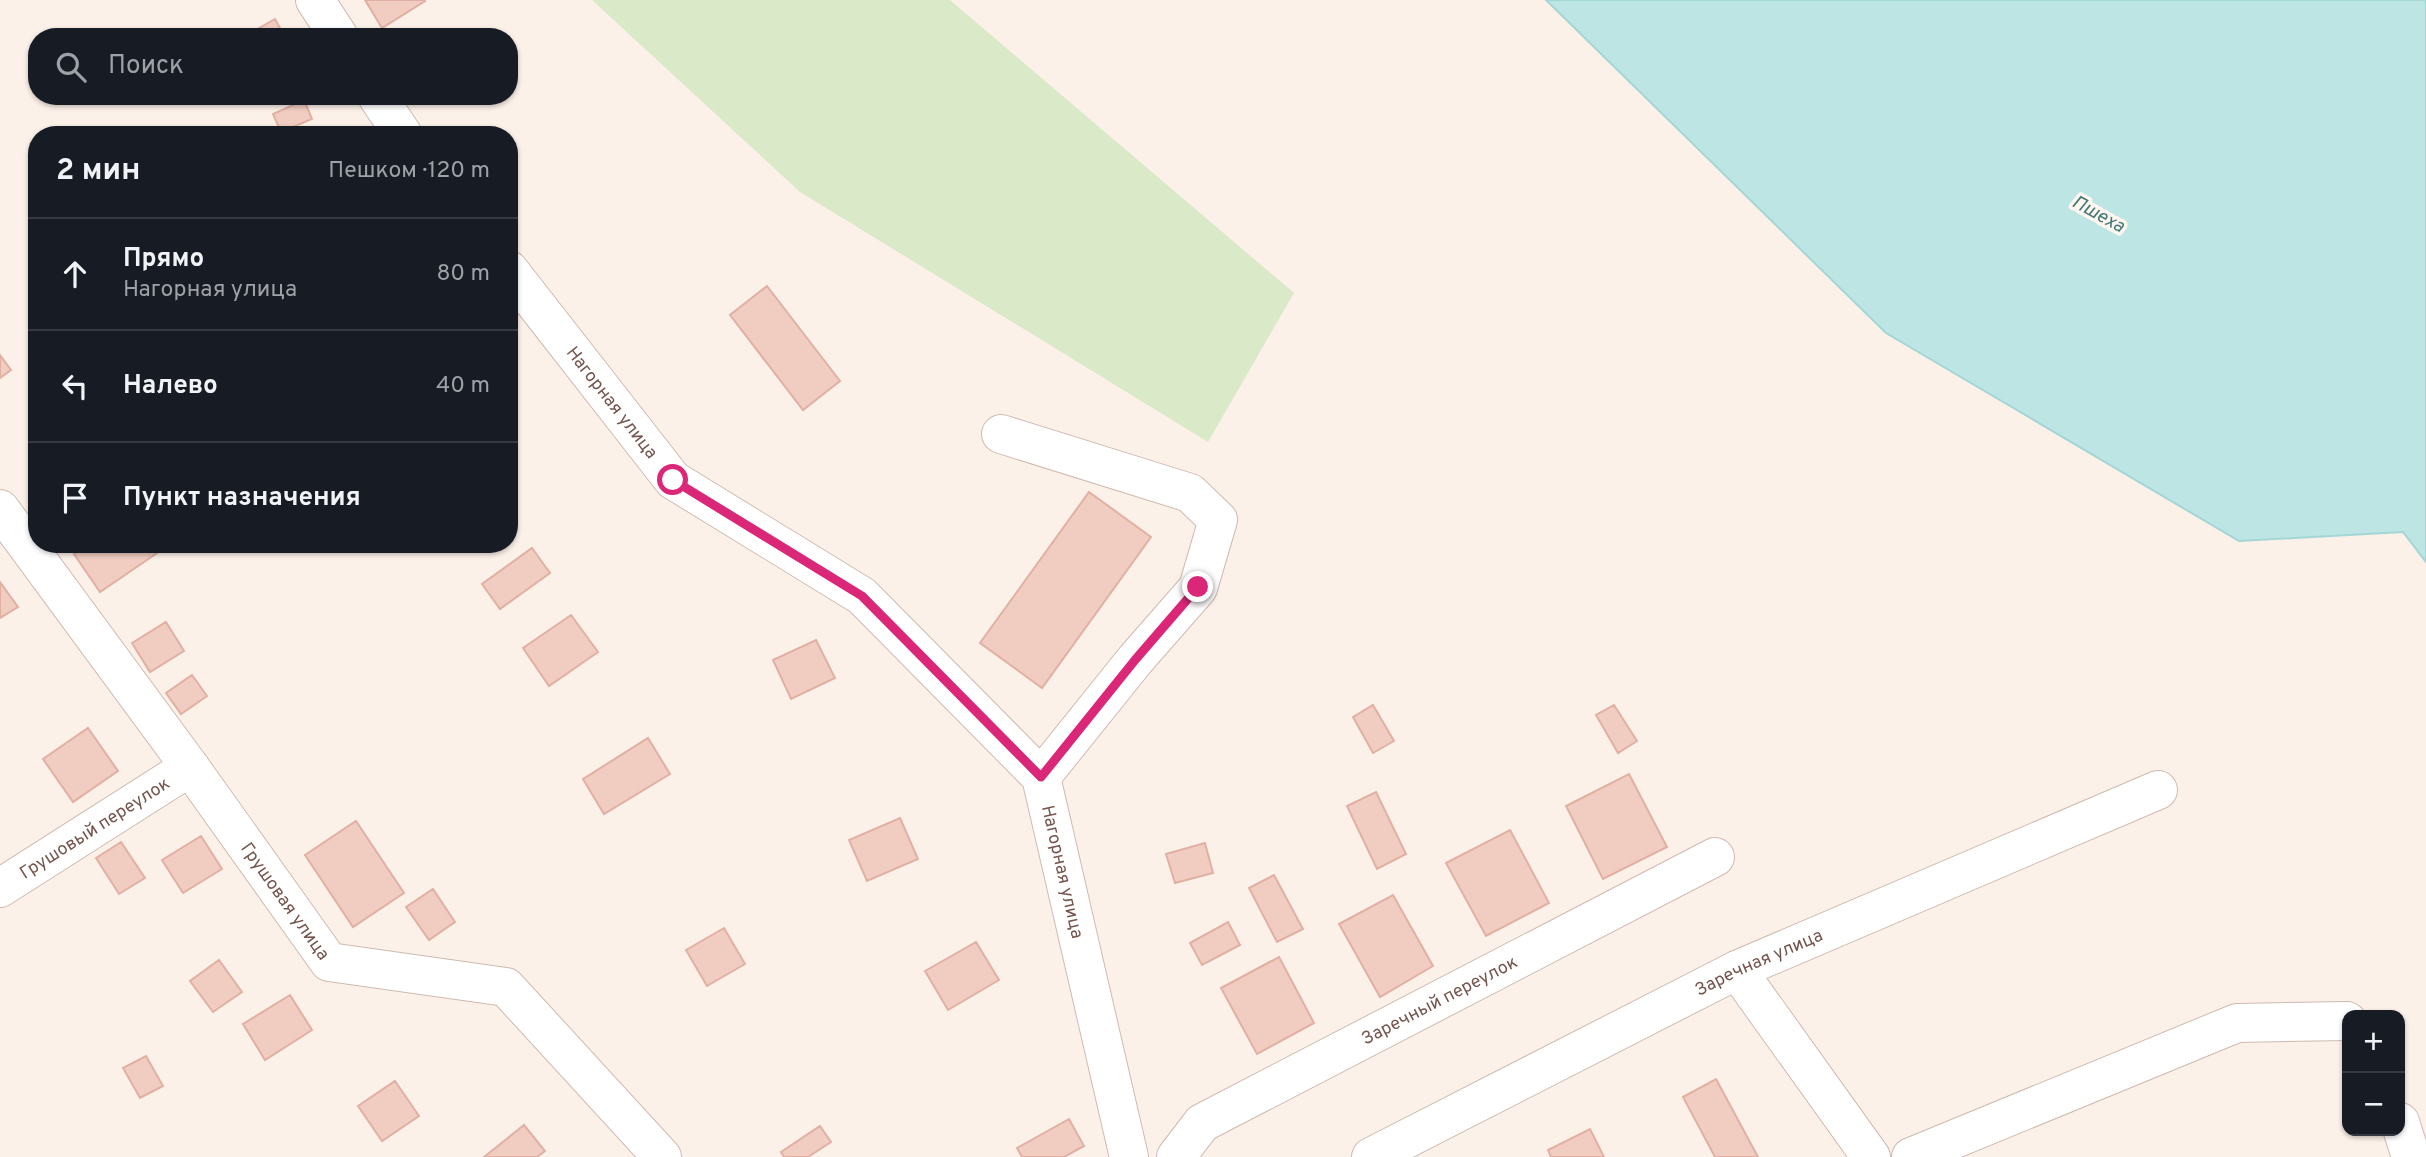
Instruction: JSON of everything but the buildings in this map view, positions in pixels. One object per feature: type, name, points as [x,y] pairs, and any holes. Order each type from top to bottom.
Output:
[{"type":"street","points":[[315,0],[333,28]]},
{"type":"street","points":[[383,105],[397,126]]},
{"type":"street","name":"Нагорная улица","points":[[518,282],[673,480],[862,596],[1041,777],[1129,1157]]},
{"type":"street","points":[[1001,434],[1190,493],[1219,520],[1198,587],[1041,777]]},
{"type":"street","name":"Грушовая улица","points":[[0,509],[28,547]]},
{"type":"street","name":"Грушовая улица","points":[[32,553],[190,767],[328,962],[506,987],[662,1157]]},
{"type":"street","name":"Грушовый переулок","points":[[0,888],[190,767]]},
{"type":"street","name":"Заречная улица","points":[[1371,1157],[1737,970],[2158,790]]},
{"type":"street","name":"Заречный переулок","points":[[1176,1157],[1202,1123],[1715,857]]},
{"type":"street","points":[[1737,970],[1871,1157]]},
{"type":"street","points":[[1911,1157],[2237,1023],[2342,1021]]},
{"type":"street","points":[[2404,1136],[2411,1157]]},
{"type":"green space","points":[[592,0],[950,0],[1294,293],[1208,442],[800,192]]},
{"type":"water","name":"Пшеха","points":[[1546,0],[2426,0],[2426,562],[2403,532],[2239,541],[1886,333]]},
{"type":"route","points":[[673,480],[862,596],[1041,777],[1198,587]]}]
